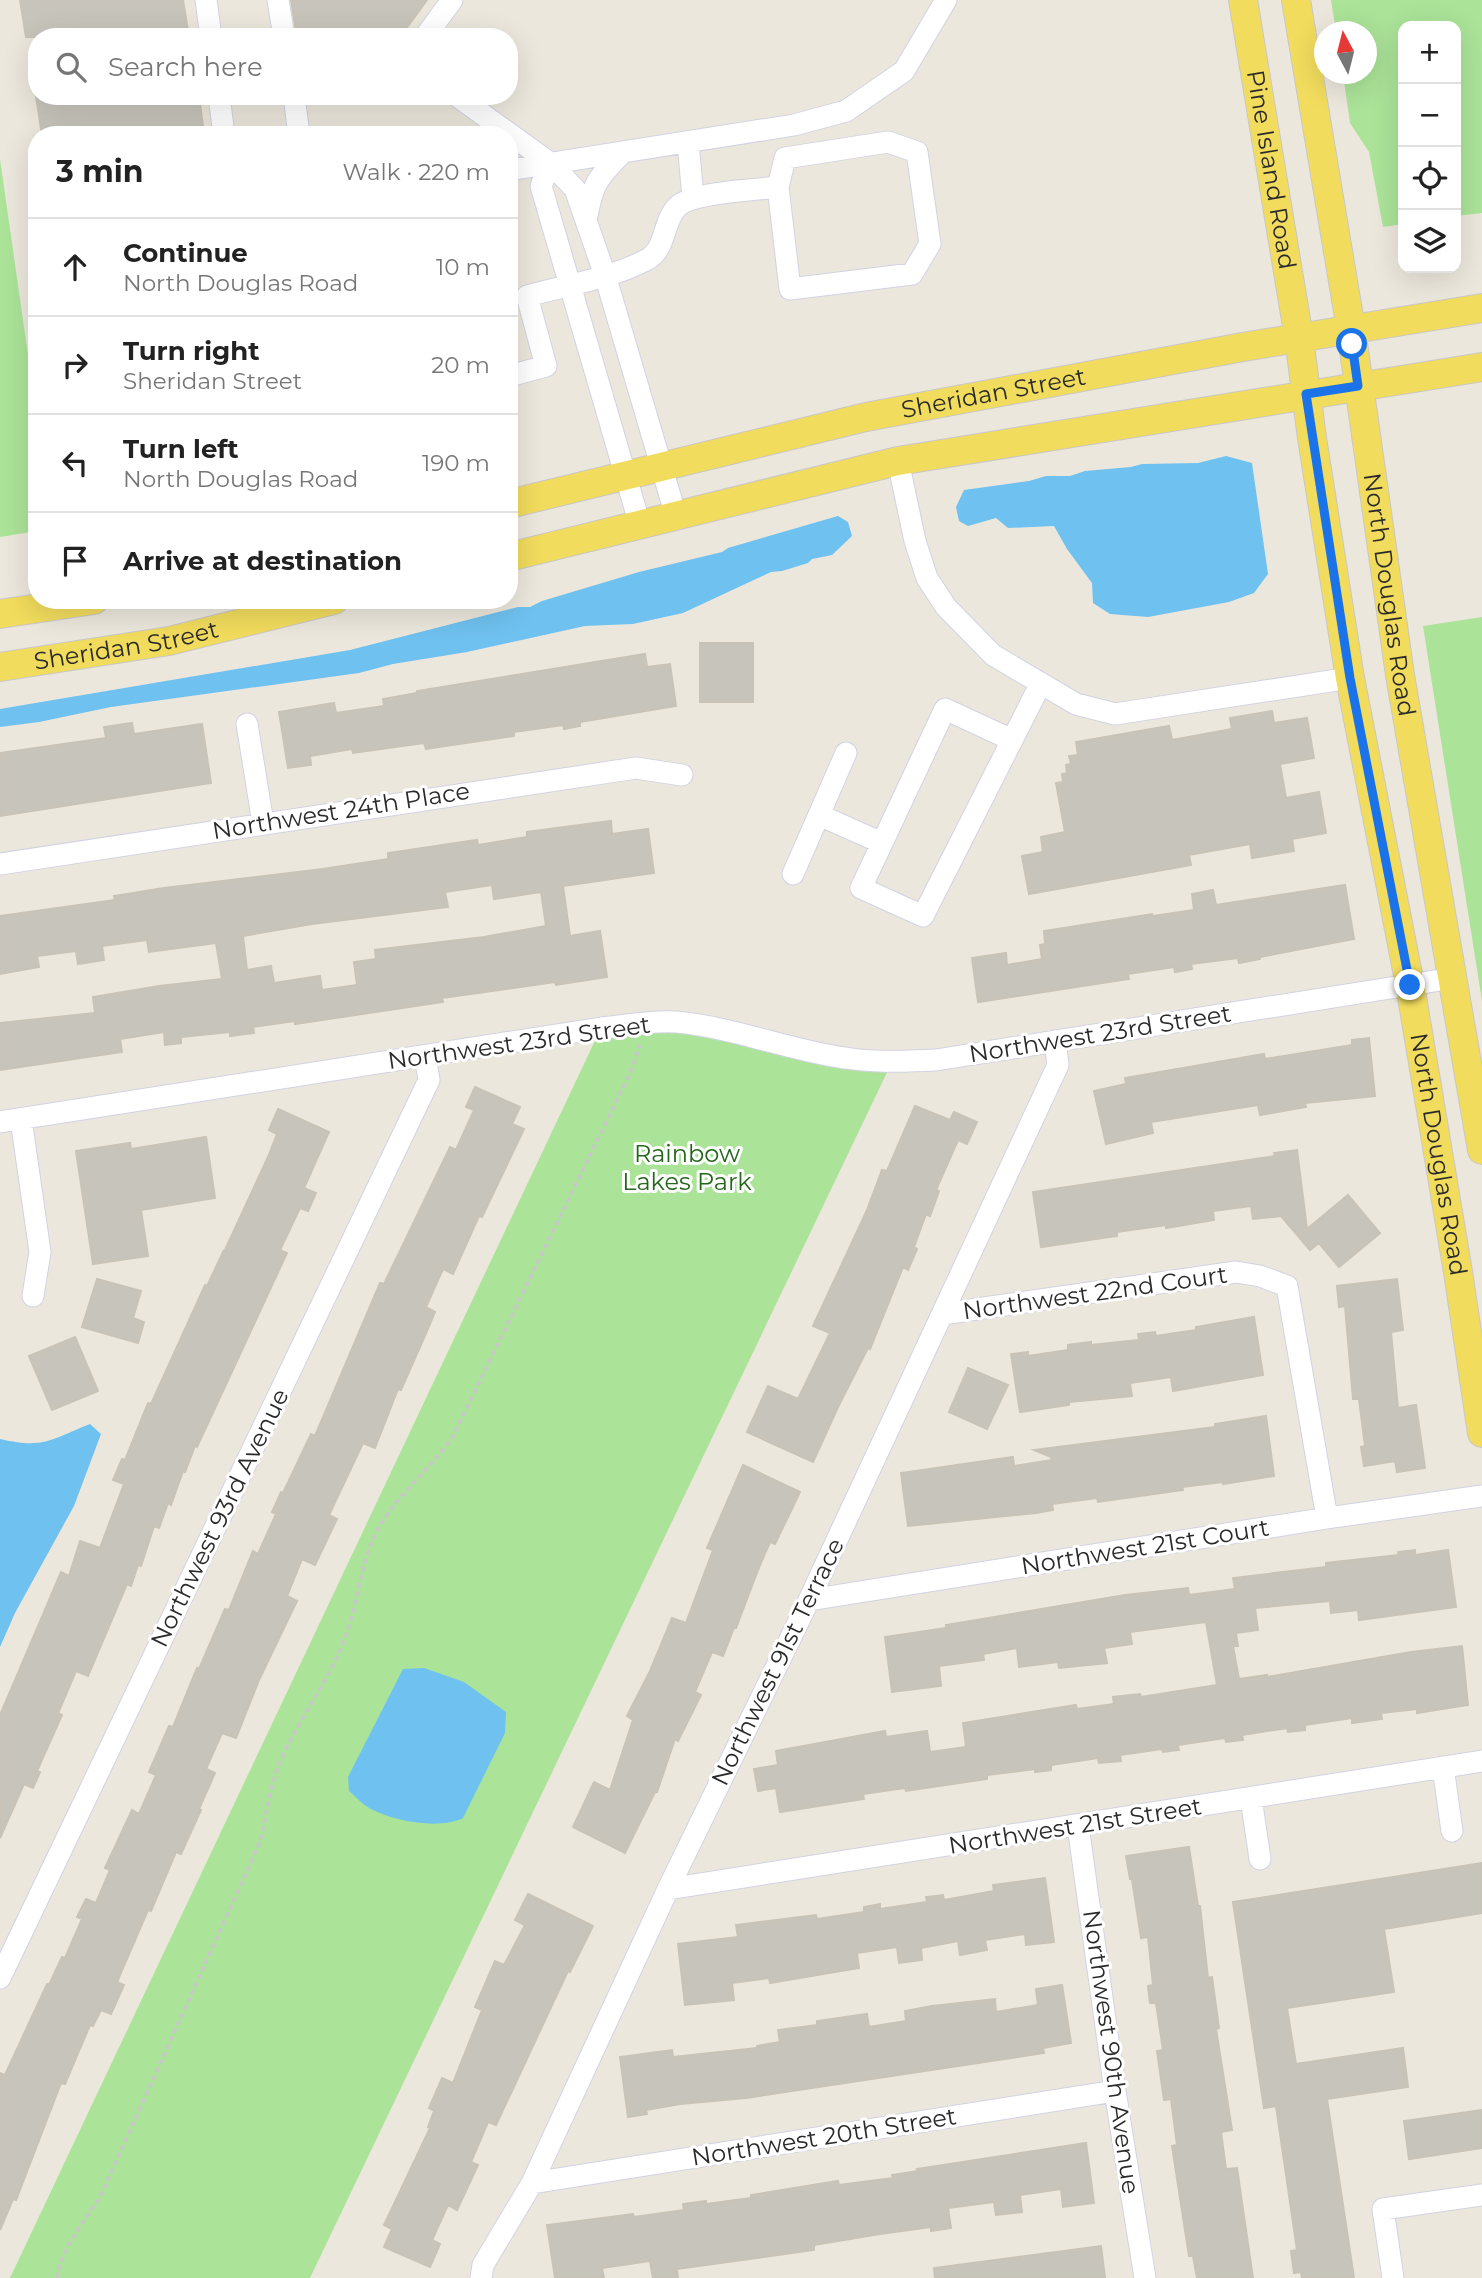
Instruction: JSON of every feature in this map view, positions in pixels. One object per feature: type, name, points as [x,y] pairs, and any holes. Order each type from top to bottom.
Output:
[{"type":"main road","name":"Pine Island Road","points":[[1243,0],[1299,338]]},
{"type":"main road","points":[[1296,0],[1351,329]]},
{"type":"main road","name":"Sheridan Street","points":[[518,502],[866,417],[1299,338],[1482,308]]},
{"type":"main road","name":"North Douglas Road","points":[[1351,329],[1400,675],[1482,1150]]},
{"type":"main road","name":"North Douglas Road","points":[[1299,338],[1350,678],[1473,1305],[1482,1433]]},
{"type":"main road","name":"Sheridan Street","points":[[518,555],[898,461],[1482,367]]},
{"type":"main road","name":"Sheridan Street","points":[[0,614],[34,609]]},
{"type":"main road","name":"Sheridan Street","points":[[0,667],[169,641],[298,609]]},
{"type":"street","points":[[206,0],[210,28]]},
{"type":"street","points":[[278,0],[283,28]]},
{"type":"street","points":[[432,28],[452,0]]},
{"type":"street","points":[[518,168],[794,125],[846,111],[904,71],[946,0]]},
{"type":"street","points":[[220,105],[223,126]]},
{"type":"street","points":[[294,105],[298,126]]},
{"type":"street","points":[[469,105],[499,126]]},
{"type":"street","points":[[518,140],[550,163],[575,189],[605,275],[676,516]]},
{"type":"street","points":[[688,142],[693,198]]},
{"type":"street","points":[[888,142],[917,152],[930,244],[912,274],[790,289],[778,187],[785,158],[888,142]]},
{"type":"street","points":[[586,220],[589,200],[598,177],[623,152]]},
{"type":"street","points":[[550,163],[541,186],[640,525]]},
{"type":"street","points":[[518,374],[546,366],[527,296],[605,275],[647,260],[658,250],[678,206],[693,198],[778,187]]},
{"type":"street","points":[[898,461],[915,541],[927,578],[946,607],[993,655],[1076,704],[1115,714],[1350,678]]},
{"type":"street","points":[[1012,740],[945,709],[861,888],[923,916],[1041,683]]},
{"type":"street","points":[[247,724],[263,823]]},
{"type":"street","points":[[793,874],[846,754]]},
{"type":"street","name":"Northwest 24th Place","points":[[0,864],[636,768],[682,775]]},
{"type":"street","points":[[819,815],[882,843]]},
{"type":"street","name":"Northwest 23rd Street","points":[[0,1122],[647,1023],[675,1022],[747,1035],[844,1058],[891,1062],[936,1059],[1453,978]]},
{"type":"street","name":"Northwest 91st Terrace","points":[[481,2278],[483,2265],[532,2183],[668,1889],[809,1600],[943,1314],[1058,1065],[1055,1041]]},
{"type":"street","name":"Northwest 93rd Avenue","points":[[0,1978],[429,1080],[425,1056]]},
{"type":"street","points":[[21,1119],[40,1252],[33,1296]]},
{"type":"street","name":"Northwest 22nd Court","points":[[943,1314],[1236,1272],[1260,1276],[1287,1286],[1326,1518]]},
{"type":"street","name":"Northwest 21st Court","points":[[809,1600],[1482,1496]]},
{"type":"street","name":"Northwest 21st Street","points":[[668,1889],[1482,1761]]},
{"type":"street","points":[[1443,1767],[1452,1832]]},
{"type":"street","points":[[1251,1798],[1260,1859]]},
{"type":"street","name":"Northwest 90th Avenue","points":[[1078,1826],[1115,2091],[1145,2278]]},
{"type":"street","name":"Northwest 20th Street","points":[[532,2183],[1115,2091]]},
{"type":"street","points":[[1393,2278],[1383,2209],[1482,2195]]},
{"type":"path","points":[[57,2278],[59,2264],[67,2248],[100,2197],[260,1842],[272,1783],[289,1744],[345,1640],[377,1531],[453,1436],[632,1069],[647,1023]]},
{"type":"green space","points":[[1331,0],[1482,0],[1482,213],[1461,215],[1461,21],[1398,21],[1398,225],[1383,227],[1369,152],[1350,123],[1344,84],[1377,84],[1377,21],[1334,21]]},
{"type":"green space","points":[[0,159],[28,355],[28,532],[0,537]]},
{"type":"green space","points":[[1482,617],[1482,1001],[1423,626]]},
{"type":"green space","name":"Rainbow Lakes Park","points":[[647,1023],[892,1062],[310,2278],[10,2278],[601,1028]]},
{"type":"water","points":[[1226,456],[1252,463],[1268,574],[1254,593],[1229,602],[1148,617],[1110,614],[1093,603],[1092,583],[1054,526],[1008,528],[996,518],[968,526],[959,521],[956,507],[964,490],[1142,464],[1198,463]]},
{"type":"water","points":[[838,516],[848,522],[852,536],[832,555],[771,572],[683,613],[633,624],[585,626],[359,673],[111,707],[0,727],[0,709],[350,650],[518,607],[530,607],[639,572],[722,552]]},
{"type":"water","points":[[90,1424],[101,1434],[74,1506],[15,1613],[0,1647],[0,1439],[37,1443]]},
{"type":"water","points":[[424,1668],[464,1682],[506,1712],[505,1733],[463,1818],[453,1822],[429,1824],[404,1820],[371,1809],[349,1791],[348,1777],[403,1669]]},
{"type":"building","points":[[20,0],[183,0],[188,28],[28,28],[26,37]]},
{"type":"building","points":[[291,0],[427,0],[407,28],[296,28]]},
{"type":"building","points":[[37,105],[200,105],[203,126],[41,126]]},
{"type":"building","points":[[700,643],[753,643],[753,702],[700,702]]},
{"type":"building","points":[[645,654],[647,667],[670,664],[676,706],[580,722],[580,726],[564,729],[563,725],[514,732],[514,736],[426,749],[424,743],[353,753],[352,749],[310,756],[311,765],[288,768],[279,712],[334,703],[336,713],[384,706],[383,699],[417,691]]},
{"type":"building","points":[[1272,711],[1274,723],[1307,718],[1314,758],[1280,764],[1286,798],[1319,792],[1326,833],[1292,839],[1294,851],[1252,858],[1250,844],[1189,855],[1191,865],[1029,894],[1022,856],[1043,852],[1041,837],[1065,832],[1056,783],[1063,782],[1062,774],[1067,773],[1066,765],[1071,764],[1069,756],[1078,755],[1076,742],[1169,726],[1172,740],[1232,729],[1230,718]]},
{"type":"building","points":[[132,723],[134,734],[202,724],[211,783],[0,816],[0,753],[106,738],[104,727]]},
{"type":"building","points":[[611,821],[612,834],[648,829],[654,873],[563,886],[570,936],[600,931],[607,977],[442,998],[443,1002],[295,1024],[295,1021],[253,1027],[254,1033],[230,1036],[230,1032],[181,1037],[181,1043],[165,1045],[164,1032],[120,1039],[122,1052],[0,1070],[0,1023],[95,1013],[93,997],[222,979],[216,943],[149,952],[147,940],[102,946],[104,960],[78,964],[76,951],[37,956],[39,967],[0,974],[0,916],[115,900],[114,896],[164,888],[388,859],[388,853],[477,840],[478,845],[527,837],[527,832]],"holes":[[[492,885],[494,899],[541,892],[546,926],[484,937],[375,950],[376,959],[354,962],[357,985],[322,990],[320,976],[274,983],[271,966],[247,970],[243,936],[312,924],[448,907],[445,892]]]},
{"type":"building","points":[[1345,885],[1354,939],[1239,963],[1238,958],[1191,964],[1192,969],[1175,972],[1174,967],[1128,974],[1129,979],[978,1002],[972,958],[1006,953],[1007,965],[1042,959],[1040,945],[1045,944],[1044,931],[1194,910],[1192,894],[1213,890],[1216,905]]},
{"type":"building","points":[[1369,1038],[1375,1096],[1305,1103],[1306,1107],[1260,1115],[1258,1105],[1151,1122],[1153,1133],[1106,1144],[1094,1091],[1126,1084],[1125,1078],[1264,1054],[1265,1059],[1352,1045],[1352,1040]]},
{"type":"building","points":[[475,1087],[520,1107],[512,1124],[524,1129],[482,1217],[479,1216],[453,1274],[443,1269],[426,1307],[435,1312],[427,1331],[401,1390],[398,1389],[375,1448],[363,1443],[329,1515],[337,1519],[315,1565],[302,1559],[287,1596],[297,1601],[259,1680],[236,1738],[222,1733],[206,1769],[215,1773],[199,1809],[201,1810],[181,1854],[176,1852],[151,1911],[148,1910],[117,1982],[124,1985],[111,2014],[101,2010],[93,2026],[90,2025],[65,2084],[61,2083],[16,2200],[13,2199],[0,2230],[0,2073],[5,2075],[47,1984],[49,1985],[62,1957],[65,1958],[82,1919],[77,1917],[86,1899],[96,1903],[110,1870],[105,1868],[132,1810],[139,1814],[156,1775],[149,1772],[169,1726],[173,1727],[225,1609],[229,1610],[253,1551],[258,1554],[276,1514],[272,1512],[281,1492],[283,1493],[311,1434],[315,1436],[380,1283],[384,1284],[450,1147],[456,1150],[474,1110],[466,1107]]},
{"type":"building","points":[[915,1106],[950,1120],[954,1112],[977,1122],[967,1144],[958,1140],[936,1190],[939,1191],[930,1216],[926,1214],[914,1247],[917,1249],[908,1270],[903,1267],[870,1349],[868,1348],[839,1405],[813,1462],[747,1432],[768,1386],[798,1399],[830,1333],[813,1326],[867,1210],[882,1170],[887,1171]]},
{"type":"building","points":[[278,1109],[329,1132],[304,1188],[316,1193],[308,1211],[300,1208],[280,1250],[287,1253],[197,1447],[195,1446],[185,1472],[183,1471],[171,1505],[168,1503],[159,1528],[154,1526],[141,1566],[138,1565],[131,1586],[127,1584],[88,1676],[76,1671],[58,1713],[62,1715],[37,1771],[40,1772],[33,1788],[24,1784],[0,1838],[0,1715],[61,1572],[69,1576],[80,1541],[100,1548],[124,1484],[113,1480],[122,1459],[125,1460],[148,1403],[151,1404],[205,1285],[207,1286],[224,1252],[268,1157],[277,1134],[269,1130]]},
{"type":"building","points":[[206,1137],[215,1198],[141,1210],[148,1256],[93,1264],[76,1151],[130,1143],[131,1149]]},
{"type":"building","points":[[1297,1150],[1307,1229],[1348,1195],[1380,1233],[1339,1267],[1319,1243],[1310,1250],[1281,1216],[1253,1219],[1251,1206],[1213,1211],[1214,1220],[1117,1232],[1117,1236],[1041,1247],[1033,1192],[1275,1156],[1274,1153]]},
{"type":"building","points":[[97,1279],[141,1291],[133,1318],[144,1322],[138,1343],[82,1327]]},
{"type":"building","points":[[1397,1279],[1403,1330],[1391,1332],[1398,1408],[1416,1405],[1425,1468],[1397,1472],[1395,1461],[1364,1466],[1361,1447],[1365,1446],[1359,1399],[1353,1399],[1345,1306],[1339,1307],[1337,1286]]},
{"type":"building","points":[[1254,1317],[1263,1375],[1173,1391],[1171,1377],[1130,1383],[1132,1396],[1069,1402],[1069,1405],[1020,1412],[1011,1354],[1028,1352],[1028,1356],[1068,1350],[1068,1345],[1139,1340],[1138,1334],[1155,1332],[1156,1336]]},
{"type":"building","points":[[75,1337],[98,1391],[52,1410],[29,1356]]},
{"type":"building","points":[[968,1368],[1008,1385],[987,1429],[949,1412]]},
{"type":"building","points":[[1266,1416],[1274,1476],[1182,1487],[1183,1490],[1098,1502],[1097,1498],[1052,1504],[1053,1510],[1036,1513],[908,1526],[901,1473],[1013,1457],[1014,1466],[1052,1460],[1051,1457],[1034,1450],[1215,1427],[1215,1424]]},
{"type":"building","points":[[743,1465],[800,1492],[775,1544],[770,1542],[723,1656],[712,1652],[695,1692],[701,1695],[678,1741],[675,1739],[657,1792],[625,1853],[573,1827],[594,1782],[610,1790],[633,1720],[627,1716],[650,1671],[672,1618],[686,1623],[713,1550],[707,1548]]},
{"type":"building","points":[[1415,1550],[1415,1555],[1448,1550],[1456,1607],[1359,1620],[1358,1610],[1331,1613],[1330,1601],[1255,1608],[1258,1630],[1236,1633],[1238,1646],[1233,1646],[1239,1679],[1267,1677],[1462,1646],[1468,1705],[1417,1713],[1417,1709],[1381,1713],[1382,1719],[1352,1723],[1352,1718],[1305,1725],[1305,1730],[1288,1732],[1287,1728],[1242,1735],[1243,1740],[1226,1742],[1225,1738],[1178,1745],[1179,1750],[1163,1752],[1162,1749],[1120,1755],[1121,1761],[1099,1763],[1098,1758],[1051,1765],[1051,1770],[1035,1772],[1035,1769],[987,1775],[987,1779],[906,1791],[905,1788],[863,1794],[864,1799],[780,1812],[776,1788],[758,1791],[754,1769],[778,1765],[776,1751],[885,1731],[886,1737],[927,1731],[930,1752],[966,1747],[963,1723],[1076,1705],[1077,1709],[1114,1704],[1113,1697],[1140,1694],[1141,1697],[1217,1685],[1206,1622],[1130,1632],[1132,1644],[1104,1648],[1107,1663],[1059,1668],[1058,1662],[1019,1667],[1017,1648],[983,1654],[984,1660],[939,1666],[941,1686],[892,1692],[885,1637],[1125,1595],[1188,1588],[1189,1595],[1235,1589],[1233,1578],[1326,1567],[1326,1563],[1399,1555],[1398,1552]]},
{"type":"building","points":[[1189,1847],[1200,1906],[1208,1978],[1212,1977],[1219,2028],[1216,2029],[1232,2130],[1221,2132],[1226,2169],[1237,2168],[1253,2278],[1197,2278],[1193,2256],[1189,2256],[1172,2146],[1177,2145],[1171,2099],[1164,2100],[1157,2051],[1163,2050],[1156,2003],[1150,2003],[1148,1986],[1153,1985],[1148,1937],[1141,1938],[1126,1856]]},
{"type":"building","points":[[1482,1863],[1482,1913],[1384,1929],[1394,1992],[1287,2008],[1296,2064],[1403,2048],[1408,2087],[1327,2099],[1354,2278],[1302,2278],[1301,2272],[1294,2273],[1291,2251],[1297,2250],[1276,2106],[1264,2108],[1233,1902]]},
{"type":"building","points":[[1045,1878],[1054,1942],[1026,1945],[1025,1934],[985,1940],[987,1950],[960,1955],[958,1941],[921,1948],[922,1960],[899,1963],[897,1947],[857,1953],[859,1968],[770,1983],[769,1978],[732,1983],[734,2000],[685,2005],[678,1944],[738,1937],[736,1925],[816,1915],[817,1919],[864,1912],[864,1907],[880,1904],[880,1909],[927,1902],[926,1897],[943,1895],[944,1900],[994,1891],[993,1885]]},
{"type":"building","points":[[528,1894],[593,1926],[570,1972],[568,1971],[496,2125],[488,2122],[471,2162],[478,2165],[457,2210],[448,2205],[432,2240],[440,2244],[430,2267],[384,2247],[392,2229],[384,2225],[430,2128],[428,2127],[434,2111],[429,2108],[442,2078],[453,2083],[482,2010],[475,2007],[495,1961],[504,1965],[525,1925],[515,1920]]},
{"type":"building","points":[[1062,1985],[1071,2043],[1043,2048],[1044,2053],[746,2098],[680,2104],[646,2110],[647,2114],[628,2117],[620,2057],[672,2050],[673,2057],[757,2048],[780,2042],[778,2030],[867,2014],[869,2027],[906,2021],[905,2011],[932,2006],[995,1999],[996,2012],[1038,2005],[1036,1989]]},
{"type":"building","points":[[1482,2110],[1482,2148],[1409,2159],[1404,2121]]},
{"type":"building","points":[[1086,2143],[1094,2203],[1063,2207],[1061,2189],[1020,2195],[1022,2212],[996,2215],[994,2202],[948,2208],[951,2228],[931,2231],[931,2227],[880,2234],[814,2245],[814,2250],[677,2269],[678,2278],[653,2278],[650,2261],[602,2268],[604,2278],[555,2278],[547,2225],[684,2210],[683,2204],[751,2198],[751,2195],[838,2181],[839,2185],[893,2178],[892,2175],[918,2171],[917,2169]]},
{"type":"building","points":[[1101,2246],[1105,2278],[935,2278],[934,2268]]},
{"type":"route","points":[[1352,344],[1358,386],[1306,394],[1350,678],[1410,985]]}]
